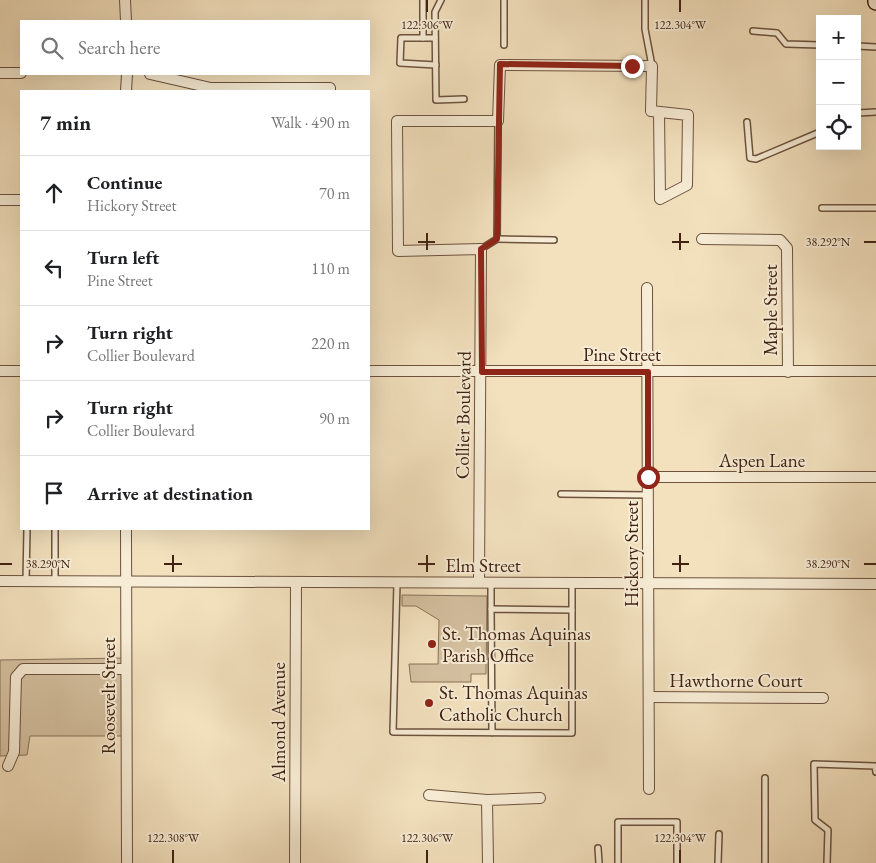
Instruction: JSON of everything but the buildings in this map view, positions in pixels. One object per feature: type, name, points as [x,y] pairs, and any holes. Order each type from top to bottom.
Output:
[{"type":"street","points":[[125,0],[126,20]]},
{"type":"street","points":[[481,249],[398,251],[397,121],[498,122],[500,64],[652,66],[651,111],[688,115],[687,185],[660,199],[659,112]]},
{"type":"street","points":[[0,74],[20,73]]},
{"type":"street","points":[[126,75],[126,90]]},
{"type":"street","points":[[154,75],[211,88],[330,90]]},
{"type":"street","points":[[0,200],[20,200]]},
{"type":"street","name":"Maple Street","points":[[702,239],[780,240],[787,248],[788,372]]},
{"type":"street","name":"Collier Boulevard","points":[[479,581],[482,372],[481,249]]},
{"type":"street","name":"Hickory Street","points":[[648,288],[649,789]]},
{"type":"street","points":[[0,371],[20,370]]},
{"type":"street","name":"Pine Street","points":[[370,371],[876,372]]},
{"type":"street","name":"Aspen Lane","points":[[648,477],[876,477]]},
{"type":"street","name":"Roosevelt Street","points":[[126,530],[127,863]]},
{"type":"street","name":"Elm Street","points":[[0,581],[491,581],[648,584],[876,584]]},
{"type":"street","name":"Almond Avenue","points":[[295,863],[296,582]]},
{"type":"street","points":[[8,766],[14,752],[16,677],[23,669],[126,669]]},
{"type":"street","name":"Hawthorne Court","points":[[649,697],[823,698]]},
{"type":"street","points":[[429,795],[487,800],[540,798]]},
{"type":"street","points":[[487,800],[488,863]]},
{"type":"lane","points":[[422,0],[423,38]]},
{"type":"lane","points":[[441,0],[435,12],[436,100],[464,99]]},
{"type":"lane","points":[[504,0],[504,45]]},
{"type":"lane","points":[[645,0],[645,29],[652,66]]},
{"type":"lane","points":[[753,31],[778,33],[786,44],[816,45]]},
{"type":"lane","points":[[435,38],[401,38],[400,63],[436,65]]},
{"type":"lane","points":[[861,46],[876,46]]},
{"type":"lane","points":[[861,113],[876,112]]},
{"type":"lane","points":[[497,239],[498,122]]},
{"type":"lane","points":[[747,122],[750,158],[756,160],[816,134]]},
{"type":"lane","points":[[822,208],[876,208]]},
{"type":"lane","points":[[481,249],[497,239],[554,240]]},
{"type":"lane","points":[[561,494],[648,495]]},
{"type":"lane","points":[[26,530],[26,581]]},
{"type":"lane","points":[[55,530],[55,581]]},
{"type":"lane","points":[[491,581],[492,733]]},
{"type":"lane","points":[[396,582],[393,732],[492,733],[572,733],[572,583]]},
{"type":"lane","points":[[491,609],[572,610]]},
{"type":"lane","points":[[827,863],[828,830],[814,820],[814,764],[876,769]]},
{"type":"lane","points":[[765,778],[765,863]]},
{"type":"lane","points":[[618,863],[618,822],[677,822],[677,863]]},
{"type":"lane","points":[[718,863],[719,834]]},
{"type":"lane","points":[[598,848],[598,863]]},
{"type":"shaded area","points":[[402,595],[487,596],[486,674],[471,674],[471,682],[411,682],[409,664],[438,664],[439,620],[416,606],[402,606]]},
{"type":"shaded area","points":[[126,658],[125,736],[30,736],[27,755],[0,756],[0,660]]},
{"type":"place","name":"St. Thomas Aquinas Parish Office","points":[[432,644]]},
{"type":"place","name":"St. Thomas Aquinas Catholic Church","points":[[429,703]]},
{"type":"route","points":[[632,66],[500,64],[497,239],[481,249],[482,372],[648,372],[648,477]]}]
